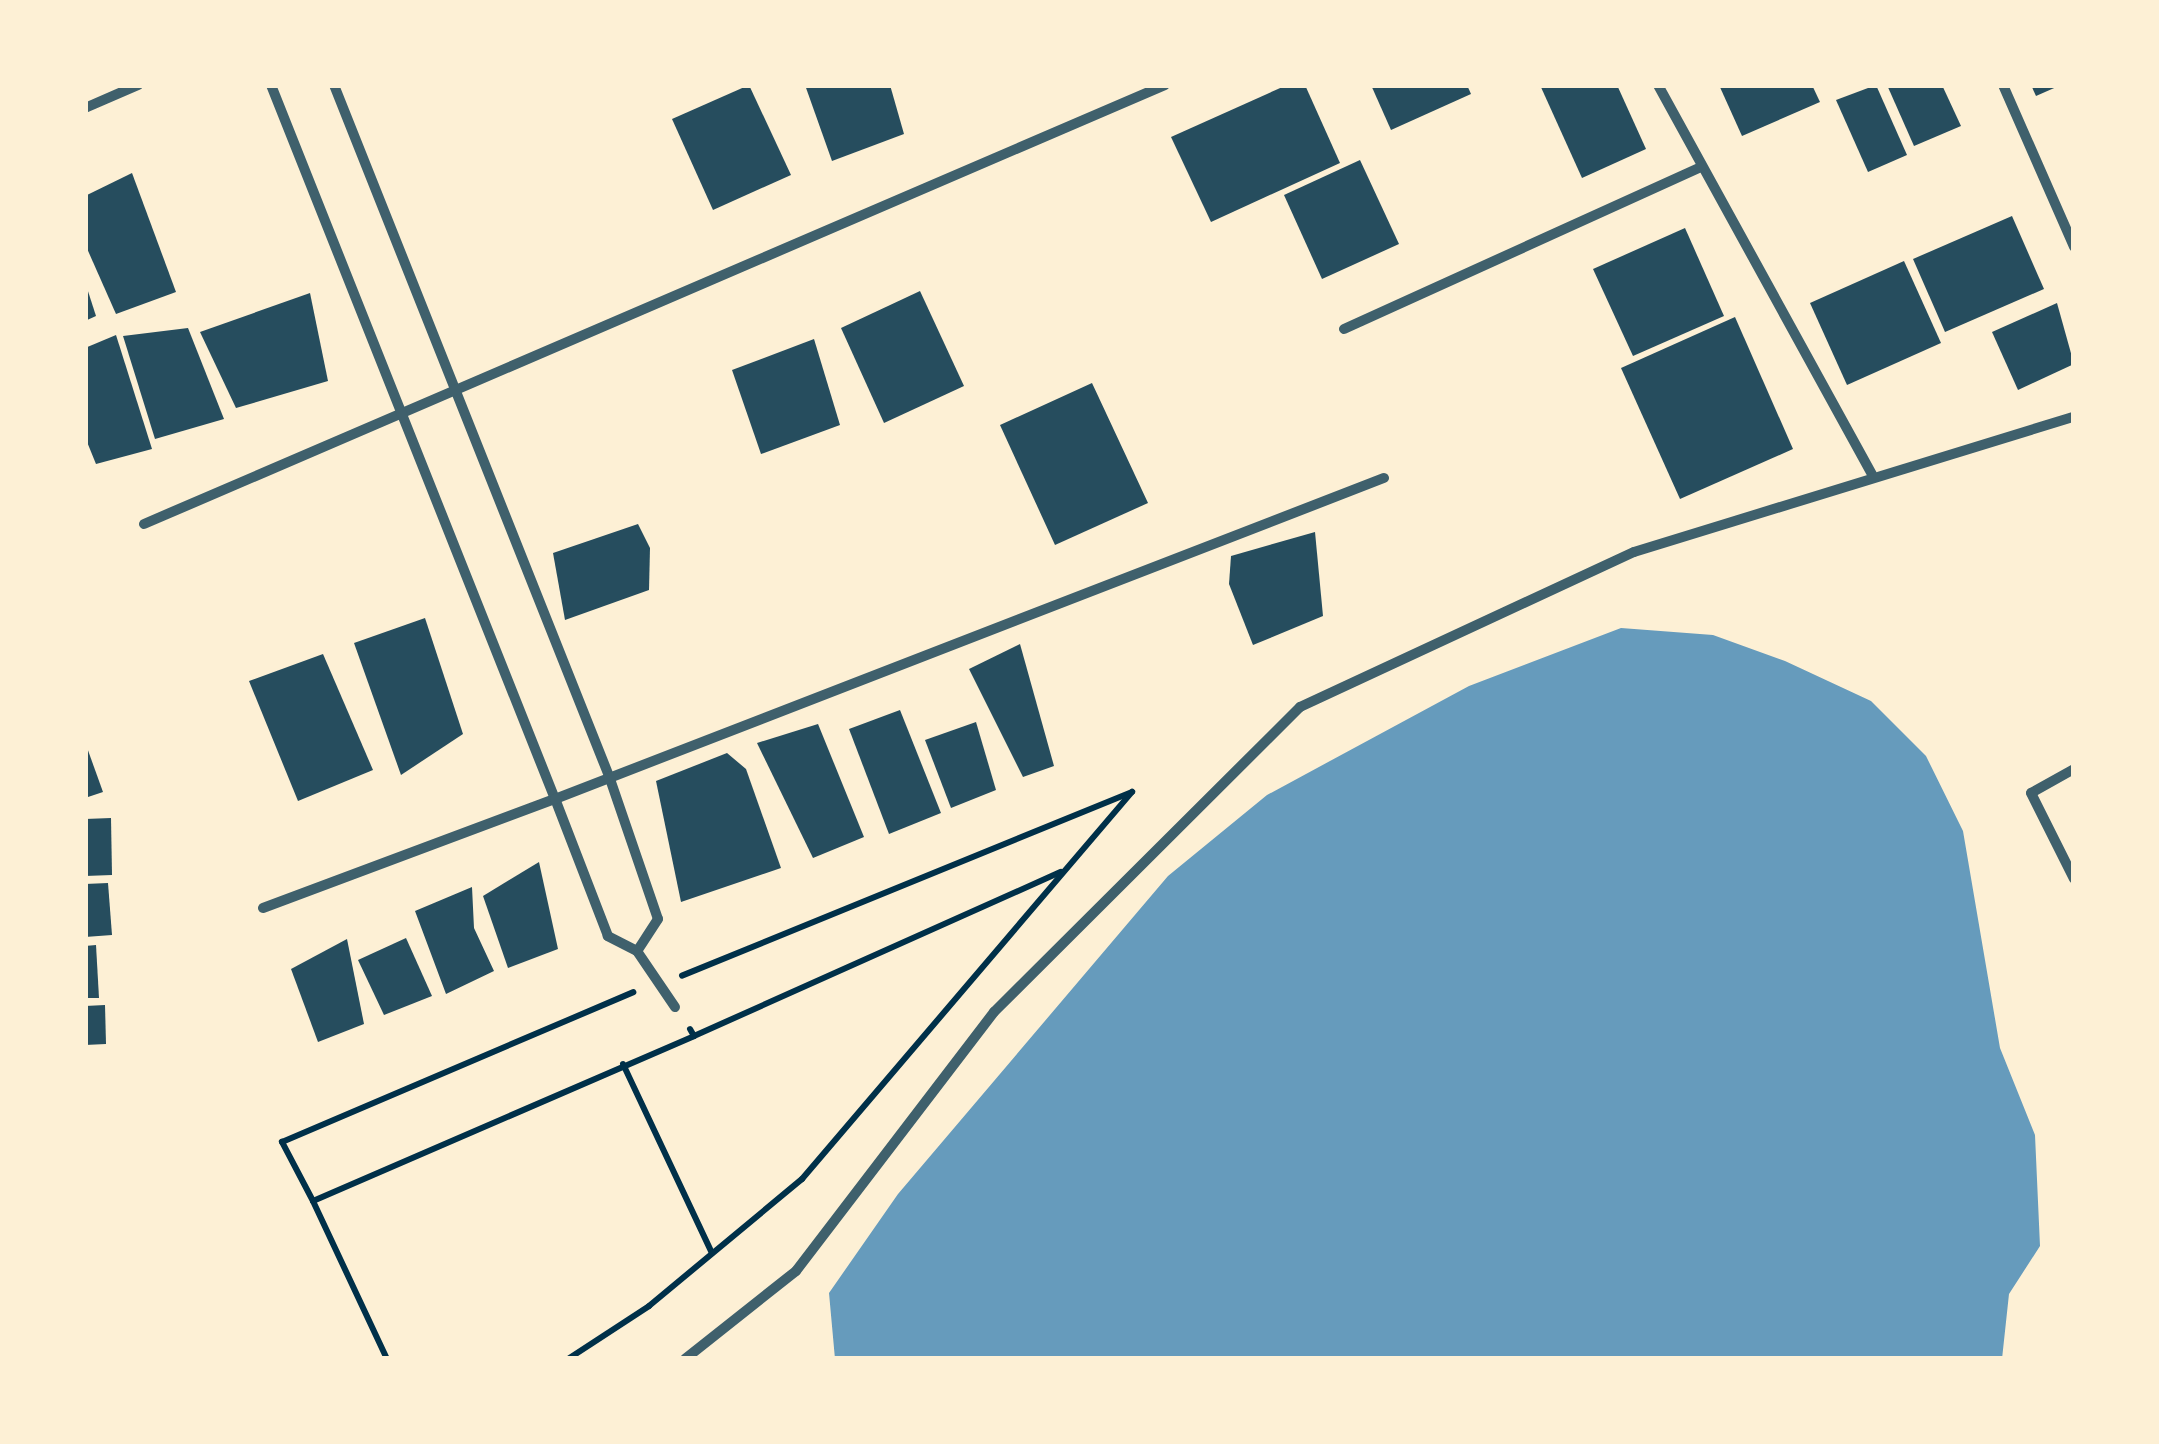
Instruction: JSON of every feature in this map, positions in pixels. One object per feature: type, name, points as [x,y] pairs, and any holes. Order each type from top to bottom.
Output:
[{"type":"street","points":[[85,108],[138,85]]},
{"type":"street","points":[[271,85],[406,417],[608,936],[636,950],[665,983],[675,1007]]},
{"type":"street","points":[[334,85],[610,776],[658,919],[636,950]]},
{"type":"street","points":[[144,524],[406,417],[1164,85]]},
{"type":"street","points":[[1658,85],[1872,474]]},
{"type":"street","points":[[2003,85],[2074,247]]},
{"type":"street","points":[[1344,330],[1701,168]]},
{"type":"street","points":[[685,1359],[796,1271],[994,1012],[1300,707],[1634,552],[1872,474],[2074,417]]},
{"type":"street","points":[[264,908],[1384,478]]},
{"type":"street","points":[[2074,770],[2031,793],[2074,880]]},
{"type":"path","points":[[387,1359],[282,1142],[596,1003],[665,983],[1132,792],[802,1179],[712,1254],[568,1359]]},
{"type":"path","points":[[313,1201],[1066,869]]},
{"type":"path","points":[[675,1007],[694,1036]]},
{"type":"path","points":[[623,1064],[712,1254]]},
{"type":"water","points":[[1621,628],[1713,635],[1785,661],[1871,701],[1926,756],[1963,831],[2000,1048],[2035,1135],[2040,1246],[2009,1294],[2002,1359],[835,1359],[829,1293],[898,1194],[1168,876],[1267,795],[1469,686]]},
{"type":"building","points":[[749,85],[791,175],[713,210],[672,119]]},
{"type":"building","points":[[805,85],[890,85],[904,134],[832,161]]},
{"type":"building","points":[[1287,85],[1305,85],[1340,163],[1211,222],[1171,137]]},
{"type":"building","points":[[1371,85],[1467,85],[1471,94],[1391,130]]},
{"type":"building","points":[[1540,85],[1617,85],[1646,149],[1582,178]]},
{"type":"building","points":[[1719,85],[1812,85],[1820,102],[1742,136]]},
{"type":"building","points":[[1876,85],[1907,155],[1868,172],[1836,100]]},
{"type":"building","points":[[1887,85],[1942,85],[1961,126],[1914,146]]},
{"type":"building","points":[[2031,85],[2061,85],[2036,96]]},
{"type":"building","points":[[1360,160],[1399,244],[1322,279],[1284,195]]},
{"type":"building","points":[[132,173],[176,292],[116,314],[85,244],[85,196]]},
{"type":"building","points":[[2012,216],[2044,289],[1945,332],[1913,259]]},
{"type":"building","points":[[1685,228],[1724,316],[1633,356],[1593,269]]},
{"type":"building","points":[[1904,261],[1941,343],[1847,385],[1810,303]]},
{"type":"building","points":[[85,286],[96,316],[85,321]]},
{"type":"building","points":[[920,291],[964,386],[884,423],[841,328]]},
{"type":"building","points":[[310,293],[328,381],[236,408],[200,332]]},
{"type":"building","points":[[2057,303],[2074,364],[2018,390],[1992,332]]},
{"type":"building","points":[[1735,317],[1793,449],[1680,499],[1621,368]]},
{"type":"building","points":[[188,328],[224,419],[155,439],[123,336]]},
{"type":"building","points":[[116,335],[152,449],[96,464],[85,437],[85,348]]},
{"type":"building","points":[[814,339],[840,425],[761,454],[732,370]]},
{"type":"building","points":[[1092,383],[1148,503],[1055,545],[1000,425]]},
{"type":"building","points":[[638,524],[650,548],[649,590],[565,620],[553,553]]},
{"type":"building","points":[[1315,532],[1323,616],[1253,645],[1229,584],[1231,556]]},
{"type":"building","points":[[425,618],[463,734],[401,775],[354,643]]},
{"type":"building","points":[[1020,644],[1054,766],[1023,777],[969,669]]},
{"type":"building","points":[[323,654],[373,770],[298,801],[249,681]]},
{"type":"building","points":[[900,710],[941,813],[889,834],[849,729]]},
{"type":"building","points":[[976,722],[996,790],[951,808],[925,740]]},
{"type":"building","points":[[818,724],[864,837],[813,858],[757,743]]},
{"type":"building","points":[[85,742],[103,792],[85,798]]},
{"type":"building","points":[[727,753],[746,769],[781,868],[681,902],[656,781]]},
{"type":"building","points":[[111,818],[112,875],[85,876],[85,819]]},
{"type":"building","points":[[539,862],[558,949],[508,968],[483,896]]},
{"type":"building","points":[[108,883],[112,935],[85,937],[85,884]]},
{"type":"building","points":[[472,887],[474,928],[494,971],[446,994],[415,911]]},
{"type":"building","points":[[406,938],[432,996],[384,1015],[358,960]]},
{"type":"building","points":[[347,939],[364,1024],[318,1042],[291,969]]},
{"type":"building","points":[[96,945],[99,998],[85,998],[85,946]]},
{"type":"building","points":[[105,1005],[106,1044],[85,1045],[85,1006]]}]
